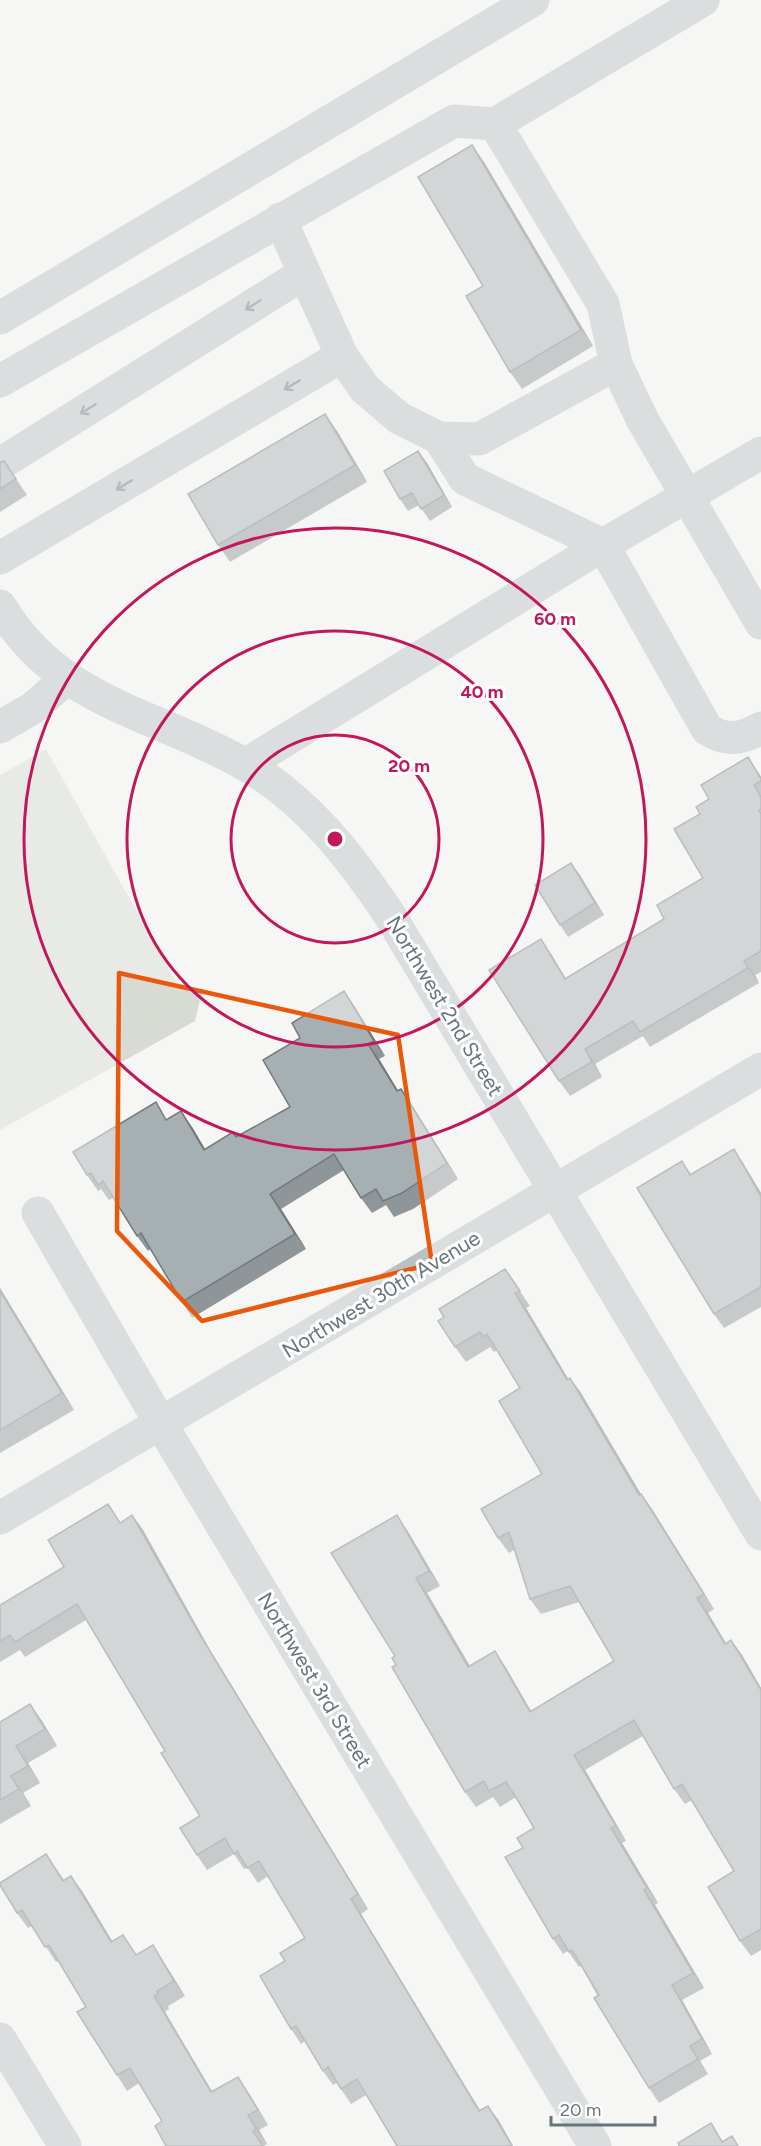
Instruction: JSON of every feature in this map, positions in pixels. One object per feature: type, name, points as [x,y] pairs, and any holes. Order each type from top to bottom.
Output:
[{"type":"street","points":[[0,318],[533,0]]},
{"type":"street","points":[[0,381],[279,219],[454,121],[495,124],[703,0]]},
{"type":"street","points":[[495,124],[603,304],[616,364],[642,419],[761,623]]},
{"type":"street","points":[[279,219],[342,356],[365,389],[399,418],[439,438],[480,438],[616,364]]},
{"type":"street","points":[[0,464],[303,274]]},
{"type":"street","points":[[0,558],[342,356]]},
{"type":"street","points":[[439,438],[465,479],[603,545],[707,729],[719,737],[733,739],[747,736],[761,728]]},
{"type":"street","points":[[245,765],[603,545],[761,453]]},
{"type":"street","name":"Northwest 2nd Street","points":[[0,606],[24,642],[43,661],[67,678],[117,706],[245,765],[308,813],[339,845],[366,879],[761,1534]]},
{"type":"street","points":[[0,727],[33,708],[67,678]]},
{"type":"street","name":"Northwest 30th Avenue","points":[[0,1518],[761,1069]]},
{"type":"street","name":"Northwest 3rd Street","points":[[38,1213],[161,1424],[595,2146]]},
{"type":"street","points":[[0,2039],[65,2146]]},
{"type":"highlighted area","points":[[119,973],[398,1035],[432,1264],[202,1321],[117,1231]]},
{"type":"shaded area","points":[[46,749],[176,982],[202,991],[195,1021],[0,1130],[0,775]]},
{"type":"building","points":[[472,145],[581,330],[510,372],[466,296],[483,286],[418,177]]},
{"type":"building","points":[[325,414],[355,465],[218,545],[188,494]]},
{"type":"building","points":[[418,451],[444,495],[421,509],[412,493],[400,499],[384,471]]},
{"type":"building","points":[[4,461],[16,479],[0,489],[0,462]]},
{"type":"building","points":[[748,757],[761,779],[754,785],[761,797],[761,809],[759,810],[761,814],[761,951],[744,961],[748,968],[640,1032],[633,1021],[585,1049],[592,1062],[559,1081],[489,970],[541,939],[565,979],[664,919],[657,905],[703,878],[674,829],[700,814],[696,807],[709,799],[701,785]]},
{"type":"building","points":[[571,863],[595,903],[560,925],[535,885]]},
{"type":"building","points":[[344,991],[374,1041],[368,1044],[397,1091],[401,1089],[447,1163],[402,1193],[383,1201],[376,1189],[361,1198],[334,1154],[270,1194],[295,1234],[182,1302],[141,1233],[137,1236],[103,1181],[98,1185],[91,1173],[87,1175],[73,1152],[156,1102],[166,1120],[181,1111],[204,1150],[233,1132],[236,1137],[290,1107],[263,1060],[300,1038],[292,1023]]},
{"type":"building","points":[[734,1149],[761,1197],[761,1287],[714,1314],[637,1188],[682,1161],[690,1175]]},
{"type":"building","points":[[505,1269],[520,1291],[515,1293],[567,1380],[570,1378],[639,1495],[641,1494],[704,1594],[697,1598],[725,1644],[731,1640],[761,1690],[761,1929],[740,1941],[708,1887],[734,1871],[682,1784],[674,1789],[634,1720],[574,1755],[616,1826],[611,1828],[647,1888],[644,1890],[693,1973],[672,1985],[702,2039],[690,2046],[698,2059],[649,2088],[594,1998],[599,1995],[572,1950],[569,1952],[559,1935],[553,1939],[505,1857],[523,1848],[517,1838],[534,1828],[520,1804],[506,1782],[489,1791],[484,1781],[465,1792],[392,1667],[396,1665],[392,1658],[395,1656],[331,1553],[397,1515],[429,1571],[416,1578],[468,1667],[495,1651],[530,1712],[614,1661],[570,1586],[530,1599],[509,1532],[498,1538],[481,1509],[542,1474],[499,1401],[520,1388],[487,1334],[483,1337],[480,1332],[455,1347],[438,1321],[444,1317],[439,1309]]},
{"type":"building","points":[[0,1291],[62,1393],[0,1430]]},
{"type":"building","points":[[108,1504],[120,1523],[132,1515],[200,1635],[358,1894],[351,1899],[479,2111],[488,2106],[512,2146],[397,2146],[357,2079],[341,2089],[328,2067],[323,2071],[296,2026],[291,2029],[260,1976],[285,1961],[280,1953],[305,1938],[259,1861],[247,1868],[237,1851],[234,1854],[225,1838],[197,1855],[180,1828],[200,1816],[161,1753],[165,1751],[77,1604],[15,1642],[10,1635],[0,1641],[0,1605],[64,1567],[48,1540]]},
{"type":"building","points":[[30,1704],[45,1729],[16,1746],[28,1766],[11,1776],[19,1789],[0,1800],[0,1722]]},
{"type":"building","points":[[46,1854],[63,1881],[71,1876],[111,1942],[123,1935],[136,1955],[153,1945],[174,1981],[157,1991],[158,1994],[154,1996],[211,2092],[238,2077],[258,2110],[248,2115],[256,2129],[253,2131],[263,2146],[166,2146],[155,2126],[162,2121],[130,2068],[117,2075],[77,2012],[86,2007],[49,1945],[45,1947],[22,1910],[17,1913],[0,1885]]},
{"type":"building","points":[[711,2123],[722,2142],[732,2136],[738,2146],[679,2146],[678,2143]]}]
